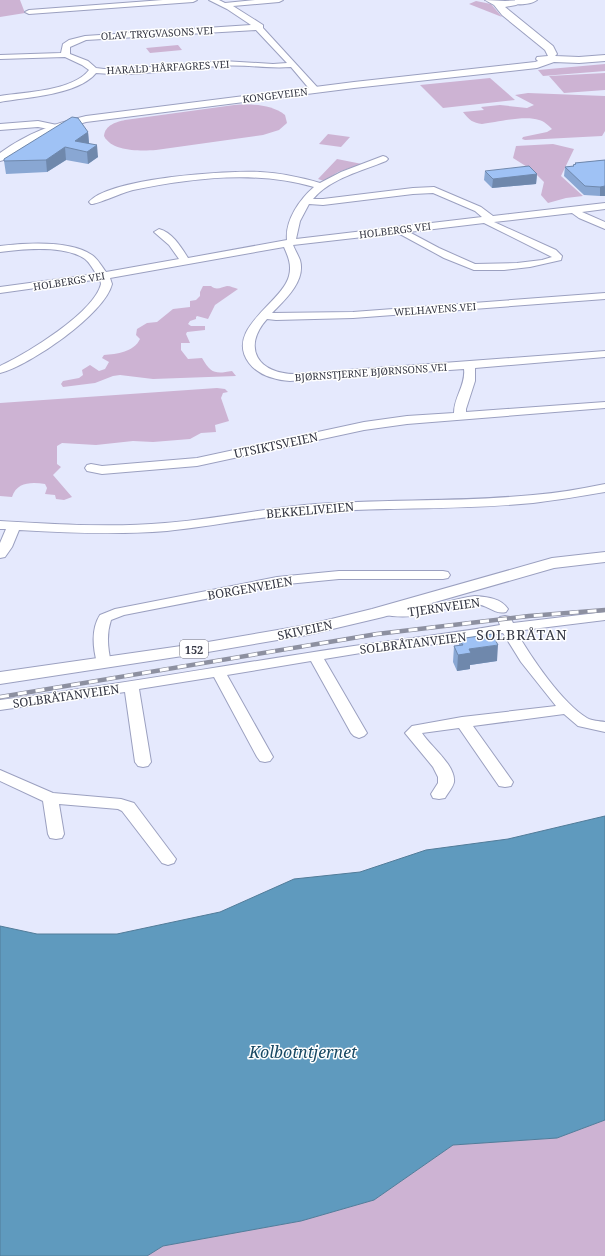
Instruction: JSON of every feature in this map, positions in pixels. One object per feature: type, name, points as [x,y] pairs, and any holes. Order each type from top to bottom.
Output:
[{"type":"main road","points":[[490,1],[517,1]]},
{"type":"main road","points":[[490,1],[540,42],[550,57]]},
{"type":"main road","points":[[512,18],[508,9],[517,1]]},
{"type":"main road","name":"KONGEVEIEN","points":[[50,129],[93,118],[315,90],[524,67],[541,64],[550,57],[588,59],[605,58]]},
{"type":"main road","points":[[0,158],[18,145],[50,129]]},
{"type":"main road","name":"SKIVEIEN","points":[[0,678],[270,637],[334,624],[386,611],[546,565],[574,559],[605,557]]},
{"type":"street","points":[[29,12],[194,0]]},
{"type":"street","points":[[213,0],[226,5],[260,27],[315,90]]},
{"type":"street","points":[[226,5],[279,0]]},
{"type":"street","points":[[517,1],[533,0]]},
{"type":"street","name":"OLAV TRYGVASONS VEI","points":[[66,55],[66,46],[72,42],[86,38],[260,27]]},
{"type":"street","name":"HARALD HÅRFAGRES VEI","points":[[0,56],[66,55],[85,63],[94,70],[121,71],[223,63],[273,66],[292,65]]},
{"type":"street","points":[[0,99],[83,82],[94,70]]},
{"type":"street","name":"KONGEVEIEN","points":[[0,127],[27,126],[50,129]]},
{"type":"street","points":[[290,243],[292,228],[305,201],[320,186],[383,159]]},
{"type":"street","points":[[94,202],[107,194],[120,190],[210,175],[260,174],[289,177],[320,186]]},
{"type":"street","points":[[305,201],[322,202],[413,191],[434,190],[478,210],[488,219],[491,224],[552,252],[557,256],[557,258],[544,262],[496,267],[474,267],[456,260],[408,236],[400,230]]},
{"type":"street","name":"HOLBERGS VEI","points":[[0,290],[102,276],[290,243],[605,206]]},
{"type":"street","points":[[573,209],[582,216],[605,226]]},
{"type":"street","points":[[159,232],[173,243],[185,261]]},
{"type":"street","name":"BJØRNSTJERNE BJØRNSONS VEI","points":[[290,243],[295,260],[296,270],[294,279],[282,297],[264,315],[250,336],[248,349],[252,361],[265,371],[280,376],[298,377],[605,354]]},
{"type":"street","points":[[0,249],[41,247],[76,252],[90,259],[106,280],[106,288],[83,316],[68,330],[34,354],[0,370]]},
{"type":"street","name":"WELHAVENS VEI","points":[[264,315],[276,317],[353,315],[605,296]]},
{"type":"street","points":[[460,416],[460,404],[471,380],[469,365]]},
{"type":"street","name":"UTSIKTSVEIEN","points":[[91,468],[102,470],[197,462],[364,426],[408,420],[605,405]]},
{"type":"street","name":"BEKKELIVEIEN","points":[[0,525],[144,529],[181,526],[294,510],[530,499],[605,488]]},
{"type":"street","points":[[0,554],[5,547],[14,526]]},
{"type":"street","name":"BORGENVEIEN","points":[[104,663],[100,647],[102,625],[105,618],[120,612],[277,581],[339,575],[443,575]]},
{"type":"street","name":"TJERNVEIEN","points":[[386,611],[399,614],[425,611],[477,600],[491,602],[504,619]]},
{"type":"street","name":"SOLBRÅTANVEIEN","points":[[0,705],[64,697],[373,647],[473,635],[504,619],[605,616]]},
{"type":"street","points":[[504,619],[531,664],[565,708],[583,722],[605,727]]},
{"type":"street","points":[[315,656],[359,733]]},
{"type":"street","points":[[218,672],[265,757]]},
{"type":"street","name":"SOLBRÅTANVEIEN","points":[[131,686],[143,762]]},
{"type":"street","points":[[439,794],[446,782],[445,775],[434,756],[413,733],[417,729],[565,708]]},
{"type":"street","points":[[462,722],[505,782]]},
{"type":"street","points":[[0,775],[50,798],[121,804],[128,807],[168,859]]},
{"type":"street","points":[[50,798],[56,834]]},
{"type":"shaded area","points":[[0,0],[20,0],[25,13],[0,17]]},
{"type":"shaded area","points":[[476,1],[491,4],[502,17],[469,4]]},
{"type":"shaded area","points":[[178,45],[182,50],[150,53],[146,48]]},
{"type":"shaded area","points":[[605,64],[605,71],[543,76],[538,70]]},
{"type":"shaded area","points":[[605,73],[605,90],[564,93],[549,76]]},
{"type":"shaded area","points":[[490,78],[515,100],[443,108],[420,85]]},
{"type":"shaded area","points":[[528,93],[605,96],[605,131],[602,136],[525,140],[522,139],[523,137],[547,132],[552,129],[543,121],[526,118],[479,124],[471,121],[463,112],[484,110],[481,107],[500,105],[527,108],[534,105],[515,95]]},
{"type":"shaded area","points":[[234,105],[254,105],[274,109],[285,115],[287,123],[279,130],[263,135],[156,150],[120,148],[113,145],[104,136],[106,129],[115,123],[125,120]]},
{"type":"shaded area","points":[[328,134],[350,137],[341,147],[319,144]]},
{"type":"shaded area","points":[[553,144],[574,149],[561,176],[583,196],[566,198],[548,203],[541,195],[544,182],[532,170],[513,158],[516,146]]},
{"type":"shaded area","points":[[337,159],[362,164],[338,172],[324,181],[318,179]]},
{"type":"shaded area","points":[[203,286],[217,288],[228,286],[238,289],[215,305],[208,319],[197,316],[196,319],[190,321],[188,324],[191,326],[205,326],[205,330],[187,332],[186,334],[190,343],[181,343],[181,350],[188,359],[202,358],[208,367],[214,372],[232,371],[236,376],[153,379],[120,375],[95,383],[63,387],[61,384],[63,381],[79,378],[83,375],[82,370],[90,365],[99,371],[105,369],[109,362],[102,358],[104,355],[125,352],[134,347],[140,339],[136,335],[137,329],[147,323],[157,322],[173,309],[190,307],[190,301],[196,300],[200,296]]},
{"type":"shaded area","points":[[217,388],[225,389],[228,392],[223,393],[221,398],[229,421],[215,425],[216,432],[201,433],[190,439],[153,442],[133,441],[96,445],[62,443],[57,446],[57,464],[61,467],[53,475],[72,497],[64,500],[56,499],[55,495],[45,494],[47,488],[45,484],[35,483],[25,484],[17,488],[12,497],[0,496],[0,403]]},
{"type":"shaded area","points":[[605,1120],[605,1256],[147,1256],[163,1246],[301,1221],[374,1200],[453,1145],[557,1138]]},
{"type":"water","name":"Kolbotntjernet","points":[[605,816],[605,1120],[557,1138],[453,1145],[374,1200],[301,1221],[163,1246],[147,1256],[0,1256],[0,926],[37,934],[117,934],[220,912],[294,879],[360,872],[426,850],[508,839]]},
{"type":"building","points":[[72,117],[78,118],[88,132],[75,141],[97,145],[87,152],[65,147],[46,160],[4,161],[4,159]]},
{"type":"building","points":[[605,160],[605,186],[600,187],[585,186],[565,167],[574,166],[573,165],[576,164],[575,163]]},
{"type":"building","points":[[529,166],[537,174],[493,179],[485,171]]},
{"type":"building","points":[[492,634],[498,645],[469,649],[471,653],[458,655],[454,646],[463,645],[459,639]]},
{"type":"railway","points":[[0,697],[377,634],[529,616],[605,610]]},
{"type":"district","name":"SOLBRÅTAN","points":[[522,634]]}]
